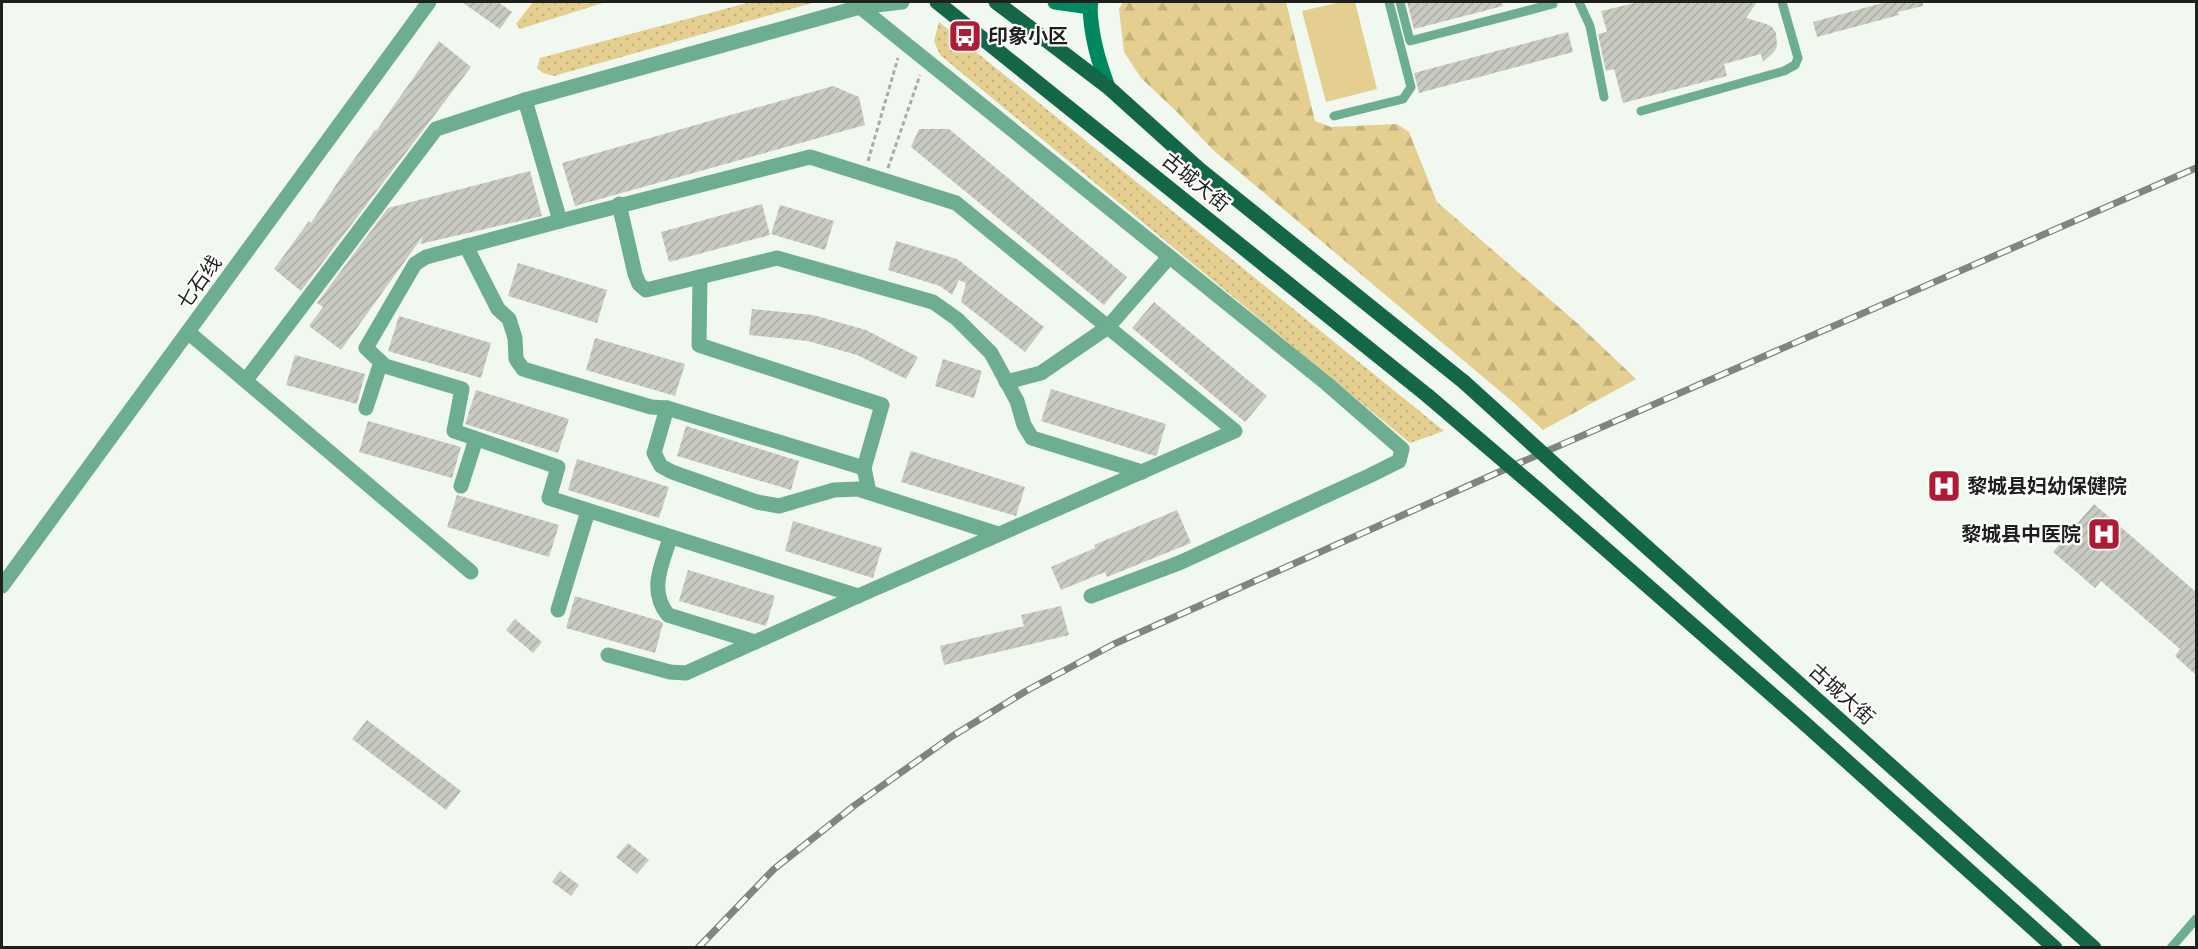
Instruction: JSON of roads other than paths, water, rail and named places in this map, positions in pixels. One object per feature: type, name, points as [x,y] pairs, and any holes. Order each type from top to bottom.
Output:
[{"type":"main road","name":"古城大街","points":[[937,2],[1428,396],[1802,721],[2055,948]]},
{"type":"main road","name":"古城大街","points":[[996,2],[1108,87],[1199,170],[1464,382],[2094,948]]},
{"type":"main road","points":[[1055,2],[1091,4],[1091,33],[1096,56],[1108,87]]},
{"type":"street","name":"七石线","points":[[2,586],[429,2]]},
{"type":"street","points":[[246,380],[436,129],[525,100],[860,7],[902,2]]},
{"type":"street","points":[[860,7],[1344,398],[1402,449],[1399,461],[1369,477],[1179,563],[1091,596]]},
{"type":"street","points":[[525,100],[560,221]]},
{"type":"street","points":[[608,655],[670,672],[686,673],[1235,431],[956,203],[810,157],[619,204],[426,257],[415,264],[366,348],[386,366],[462,389],[454,431],[558,467],[549,498],[858,596]]},
{"type":"street","points":[[619,204],[639,284],[646,290],[777,258],[933,302],[957,319],[991,353],[1017,401],[1024,425],[1032,438],[1142,472]]},
{"type":"street","points":[[466,246],[498,309],[508,319],[515,338],[516,359],[523,369],[651,407],[667,408],[864,468]]},
{"type":"street","points":[[1006,382],[1041,374],[1108,327],[1169,257]]},
{"type":"street","points":[[700,277],[699,345],[882,405],[864,468],[869,492]]},
{"type":"street","points":[[188,332],[471,572]]},
{"type":"street","points":[[366,408],[381,362]]},
{"type":"street","points":[[667,408],[654,453],[661,466],[672,472],[757,502],[779,506],[834,490],[858,489],[998,534]]},
{"type":"street","points":[[461,486],[476,439]]},
{"type":"street","points":[[558,610],[588,511]]},
{"type":"street","points":[[670,538],[656,593],[661,607],[668,615],[755,642]]},
{"type":"lane","points":[[1334,116],[1403,99],[1411,87],[1389,2]]},
{"type":"lane","points":[[1400,2],[1410,41],[1553,4],[1553,2]]},
{"type":"lane","points":[[1579,2],[1590,26],[1604,97]]},
{"type":"lane","points":[[1641,111],[1784,71],[1794,65],[1798,58],[1782,2]]},
{"type":"lane","points":[[2171,948],[2196,919]]},
{"type":"railway","points":[[698,948],[774,869],[855,805],[951,737],[1026,691],[1114,644],[1517,464],[2196,168]]},
{"type":"place","name":"印象小区","points":[[965,36]]},
{"type":"place","name":"黎城县妇幼保健院","points":[[1944,486]]},
{"type":"place","name":"黎城县中医院","points":[[2104,534]]}]
